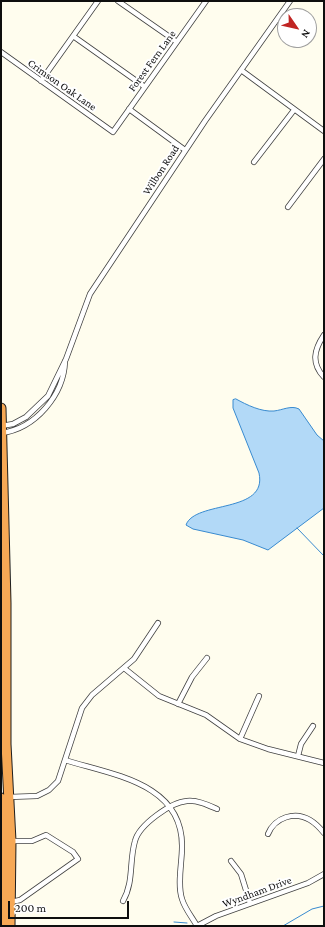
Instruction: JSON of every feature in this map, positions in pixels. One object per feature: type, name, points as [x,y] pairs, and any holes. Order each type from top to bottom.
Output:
[{"type":"highway","points":[[1,408],[4,797],[2,926]]},
{"type":"highway","points":[[4,797],[11,841],[10,926]]},
{"type":"street","points":[[41,81],[98,1]]},
{"type":"street","points":[[118,1],[177,42]]},
{"type":"street","name":"Forest Fern Lane","points":[[113,132],[206,1]]},
{"type":"street","name":"Wilbon Road","points":[[1,426],[13,424],[22,420],[42,403],[54,385],[66,359],[90,294],[185,150],[290,1]]},
{"type":"street","points":[[73,36],[145,87]]},
{"type":"street","name":"Crimson Oak Lane","points":[[1,52],[113,132]]},
{"type":"street","points":[[240,70],[324,131]]},
{"type":"street","points":[[129,109],[185,150]]},
{"type":"street","points":[[254,162],[294,110]]},
{"type":"street","points":[[288,207],[324,159]]},
{"type":"street","points":[[324,335],[316,348],[314,357],[316,368],[324,377]]},
{"type":"street","name":"Wilbon Road","points":[[1,433],[19,428],[35,418],[45,408],[59,386],[66,359]]},
{"type":"street","points":[[4,797],[32,797],[49,790],[58,781],[82,708],[92,695],[134,658],[158,623]]},
{"type":"street","points":[[178,704],[192,677],[207,658]]},
{"type":"street","points":[[124,668],[159,696],[206,715],[240,738],[268,749],[324,763]]},
{"type":"street","points":[[240,738],[260,696]]},
{"type":"street","points":[[298,756],[301,744],[313,726]]},
{"type":"street","points":[[66,760],[139,783],[154,792],[170,807],[178,821],[182,838],[182,899],[197,926]]},
{"type":"street","points":[[123,901],[129,890],[134,846],[137,834],[144,825],[180,802],[193,801],[217,809]]},
{"type":"street","points":[[268,834],[272,826],[278,820],[291,816],[302,816],[312,820],[324,833]]},
{"type":"street","points":[[11,841],[32,841],[46,835],[72,852],[78,859],[20,900],[11,902]]},
{"type":"street","points":[[231,861],[240,874],[250,903]]},
{"type":"street","name":"Wyndham Drive","points":[[197,926],[216,916],[308,883],[324,874]]},
{"type":"water","points":[[236,399],[249,406],[269,411],[293,407],[299,409],[317,435],[324,441],[324,508],[268,550],[243,540],[193,529],[186,525],[192,517],[202,512],[242,501],[253,495],[259,486],[259,473],[233,408],[233,400]]},
{"type":"waterway","points":[[297,528],[324,556]]},
{"type":"waterway","points":[[283,926],[312,909],[324,906]]},
{"type":"waterway","points":[[174,922],[187,923]]}]
